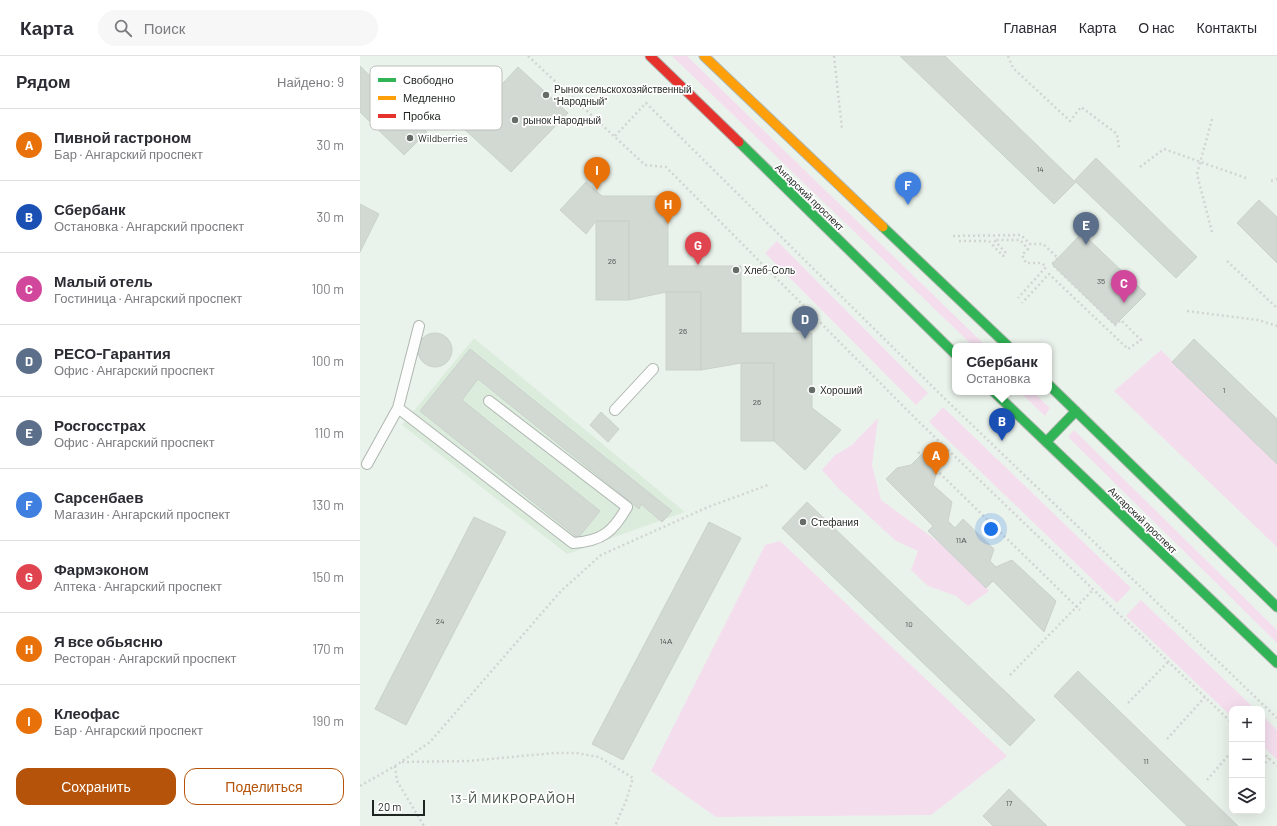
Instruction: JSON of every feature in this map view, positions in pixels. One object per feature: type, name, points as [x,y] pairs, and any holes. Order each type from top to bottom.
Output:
[{"type":"street","name":"Ангарский проспект","points":[[650,56],[952,351]]},
{"type":"street","points":[[704,56],[1005,343]]},
{"type":"street","points":[[1052,388],[1277,607]]},
{"type":"street","name":"Ангарский проспект","points":[[997,395],[1277,663]]},
{"type":"street","points":[[1046,442],[1076,411]]},
{"type":"lane","points":[[367,464],[398,408],[419,326]]},
{"type":"lane","points":[[615,410],[653,369]]},
{"type":"lane","points":[[398,408],[573,543],[591,542],[616,525],[627,507],[489,401]]},
{"type":"path","points":[[528,56],[645,165],[666,168],[916,419],[1229,720]]},
{"type":"path","points":[[834,56],[842,129]]},
{"type":"path","points":[[1008,56],[1012,68],[1070,121],[1081,107],[1117,134],[1119,148]]},
{"type":"path","points":[[615,136],[646,103],[947,400],[1277,718]]},
{"type":"path","points":[[1212,119],[1197,174],[1212,232]]},
{"type":"path","points":[[1140,167],[1164,149],[1246,178]]},
{"type":"path","points":[[1271,181],[1277,179]]},
{"type":"path","points":[[953,236],[1021,235],[1030,244],[1043,244],[1058,258],[1052,264],[1056,268],[1115,325],[1121,320],[1141,340],[1128,349],[1049,274],[1022,302]]},
{"type":"path","points":[[959,241],[989,241],[1003,256],[1006,253],[994,240],[1020,240],[1028,249],[1022,255],[1026,263],[1042,263],[1046,267],[1018,298]]},
{"type":"path","points":[[1227,261],[1277,308]]},
{"type":"path","points":[[1187,310],[1258,320],[1277,326]]},
{"type":"path","points":[[918,452],[1080,610]]},
{"type":"path","points":[[360,786],[395,766],[430,742],[561,591],[601,555],[708,507],[768,485]]},
{"type":"path","points":[[1010,675],[1093,590]]},
{"type":"path","points":[[1128,703],[1168,662]]},
{"type":"path","points":[[1167,739],[1205,697]]},
{"type":"path","points":[[401,762],[470,760],[554,753],[576,753],[599,757],[633,778],[626,801],[615,826]]},
{"type":"path","points":[[1207,780],[1229,754]]},
{"type":"path","points":[[1265,755],[1277,766]]},
{"type":"path","points":[[1265,763],[1269,758]]},
{"type":"path","points":[[395,766],[397,781],[424,826]]},
{"type":"shaded area","points":[[672,56],[687,56],[983,343],[970,343]]},
{"type":"shaded area","points":[[777,241],[928,393],[916,405],[765,253]]},
{"type":"shaded area","points":[[474,338],[685,512],[567,554],[402,425]]},
{"type":"shaded area","points":[[1161,350],[1277,463],[1277,547],[1114,391]]},
{"type":"shaded area","points":[[1023,395],[1036,395],[1050,408],[1045,416]]},
{"type":"shaded area","points":[[943,407],[1131,588],[1117,603],[929,422]]},
{"type":"shaded area","points":[[878,418],[872,465],[881,500],[951,551],[989,591],[968,606],[956,596],[928,586],[911,570],[918,551],[896,541],[838,488],[822,470],[835,455],[852,445]]},
{"type":"shaded area","points":[[1074,430],[1277,630],[1277,643],[1068,437]]},
{"type":"shaded area","points":[[780,541],[1007,756],[931,815],[716,817],[651,771],[765,545]]},
{"type":"shaded area","points":[[1141,600],[1252,706],[1229,706],[1229,714],[1126,616]]},
{"type":"shaded area","points":[[1265,718],[1277,730],[1277,760],[1265,748]]},
{"type":"building","points":[[900,56],[945,56],[1074,181],[1096,158],[1197,257],[1176,278],[1076,182],[1054,204]]},
{"type":"building","points":[[360,66],[370,76],[370,122],[360,112]]},
{"type":"building","name":"рынок Народный","points":[[518,67],[568,113],[511,172],[465,130],[502,130],[502,84]]},
{"type":"building","points":[[378,130],[425,130],[427,132],[404,155]]},
{"type":"building","points":[[586,182],[602,196],[668,196],[668,266],[741,266],[741,333],[812,333],[812,408],[841,430],[805,470],[774,441],[774,363],[741,363],[701,370],[701,292],[666,292],[629,300],[629,221],[596,221],[586,234],[560,210]]},
{"type":"building","points":[[1259,200],[1277,217],[1277,263],[1237,223]]},
{"type":"building","points":[[360,204],[379,214],[360,252]]},
{"type":"building","points":[[596,221],[629,221],[629,300],[596,300]]},
{"type":"building","points":[[1082,233],[1146,294],[1115,325],[1052,264]]},
{"type":"building","points":[[666,292],[701,292],[701,370],[666,370]]},
{"type":"building","points":[[435,333],[447,338],[452,350],[447,362],[435,367],[423,362],[418,350],[423,338]]},
{"type":"building","points":[[1194,339],[1277,419],[1277,464],[1172,362]]},
{"type":"building","points":[[470,349],[672,511],[662,522],[641,504],[639,509],[478,379],[462,400],[600,511],[578,538],[420,411]]},
{"type":"building","points":[[741,363],[774,363],[774,441],[741,441]]},
{"type":"building","points":[[601,412],[619,429],[608,442],[590,425]]},
{"type":"building","points":[[926,450],[939,464],[933,485],[952,502],[948,521],[955,528],[963,519],[994,549],[990,561],[996,567],[1012,560],[1056,601],[1044,632],[993,581],[986,588],[928,531],[933,526],[886,479],[897,468],[911,465]]},
{"type":"building","points":[[807,502],[1035,720],[1010,746],[782,528]]},
{"type":"building","points":[[474,517],[506,532],[406,725],[375,709]]},
{"type":"building","points":[[709,522],[741,538],[623,760],[592,744]]},
{"type":"building","points":[[1078,671],[1238,826],[1187,826],[1054,696]]},
{"type":"building","points":[[1009,789],[1047,826],[993,826],[983,816]]},
{"type":"traffic: fast","points":[[739,142],[952,351]]},
{"type":"traffic: fast","points":[[883,227],[1005,343]]},
{"type":"traffic: fast","points":[[1052,388],[1277,607]]},
{"type":"traffic: fast","points":[[997,395],[1277,663]]},
{"type":"traffic: fast","points":[[1046,442],[1076,411]]},
{"type":"traffic: slow","points":[[704,56],[883,227]]},
{"type":"traffic: jam","points":[[650,56],[739,142]]},
{"type":"place","name":"Рынок сельскохозяйственный \"Народный\"","points":[[546,95]]},
{"type":"place","name":"рынок Народный","points":[[515,120]]},
{"type":"place","name":"Wildberries","points":[[410,138]]},
{"type":"place","name":"Клеофас","points":[[597,190]]},
{"type":"place","name":"Сарсенбаев","points":[[908,205]]},
{"type":"place","name":"Я все обьясню","points":[[668,224]]},
{"type":"place","name":"Росгосстрах","points":[[1086,245]]},
{"type":"place","name":"Фармэконом","points":[[698,265]]},
{"type":"place","name":"Хлеб-Соль","points":[[736,270]]},
{"type":"place","name":"Малый отель","points":[[1124,303]]},
{"type":"place","name":"РЕСО-Гарантия","points":[[805,339]]},
{"type":"place","name":"Хороший","points":[[812,390]]},
{"type":"place","name":"Сбербанк","points":[[1002,441]]},
{"type":"place","name":"Пивной гастроном","points":[[936,475]]},
{"type":"place","name":"Стефания","points":[[803,522]]},
{"type":"district","name":"13-Й МИКРОРАЙОН","points":[[513,798]]}]
